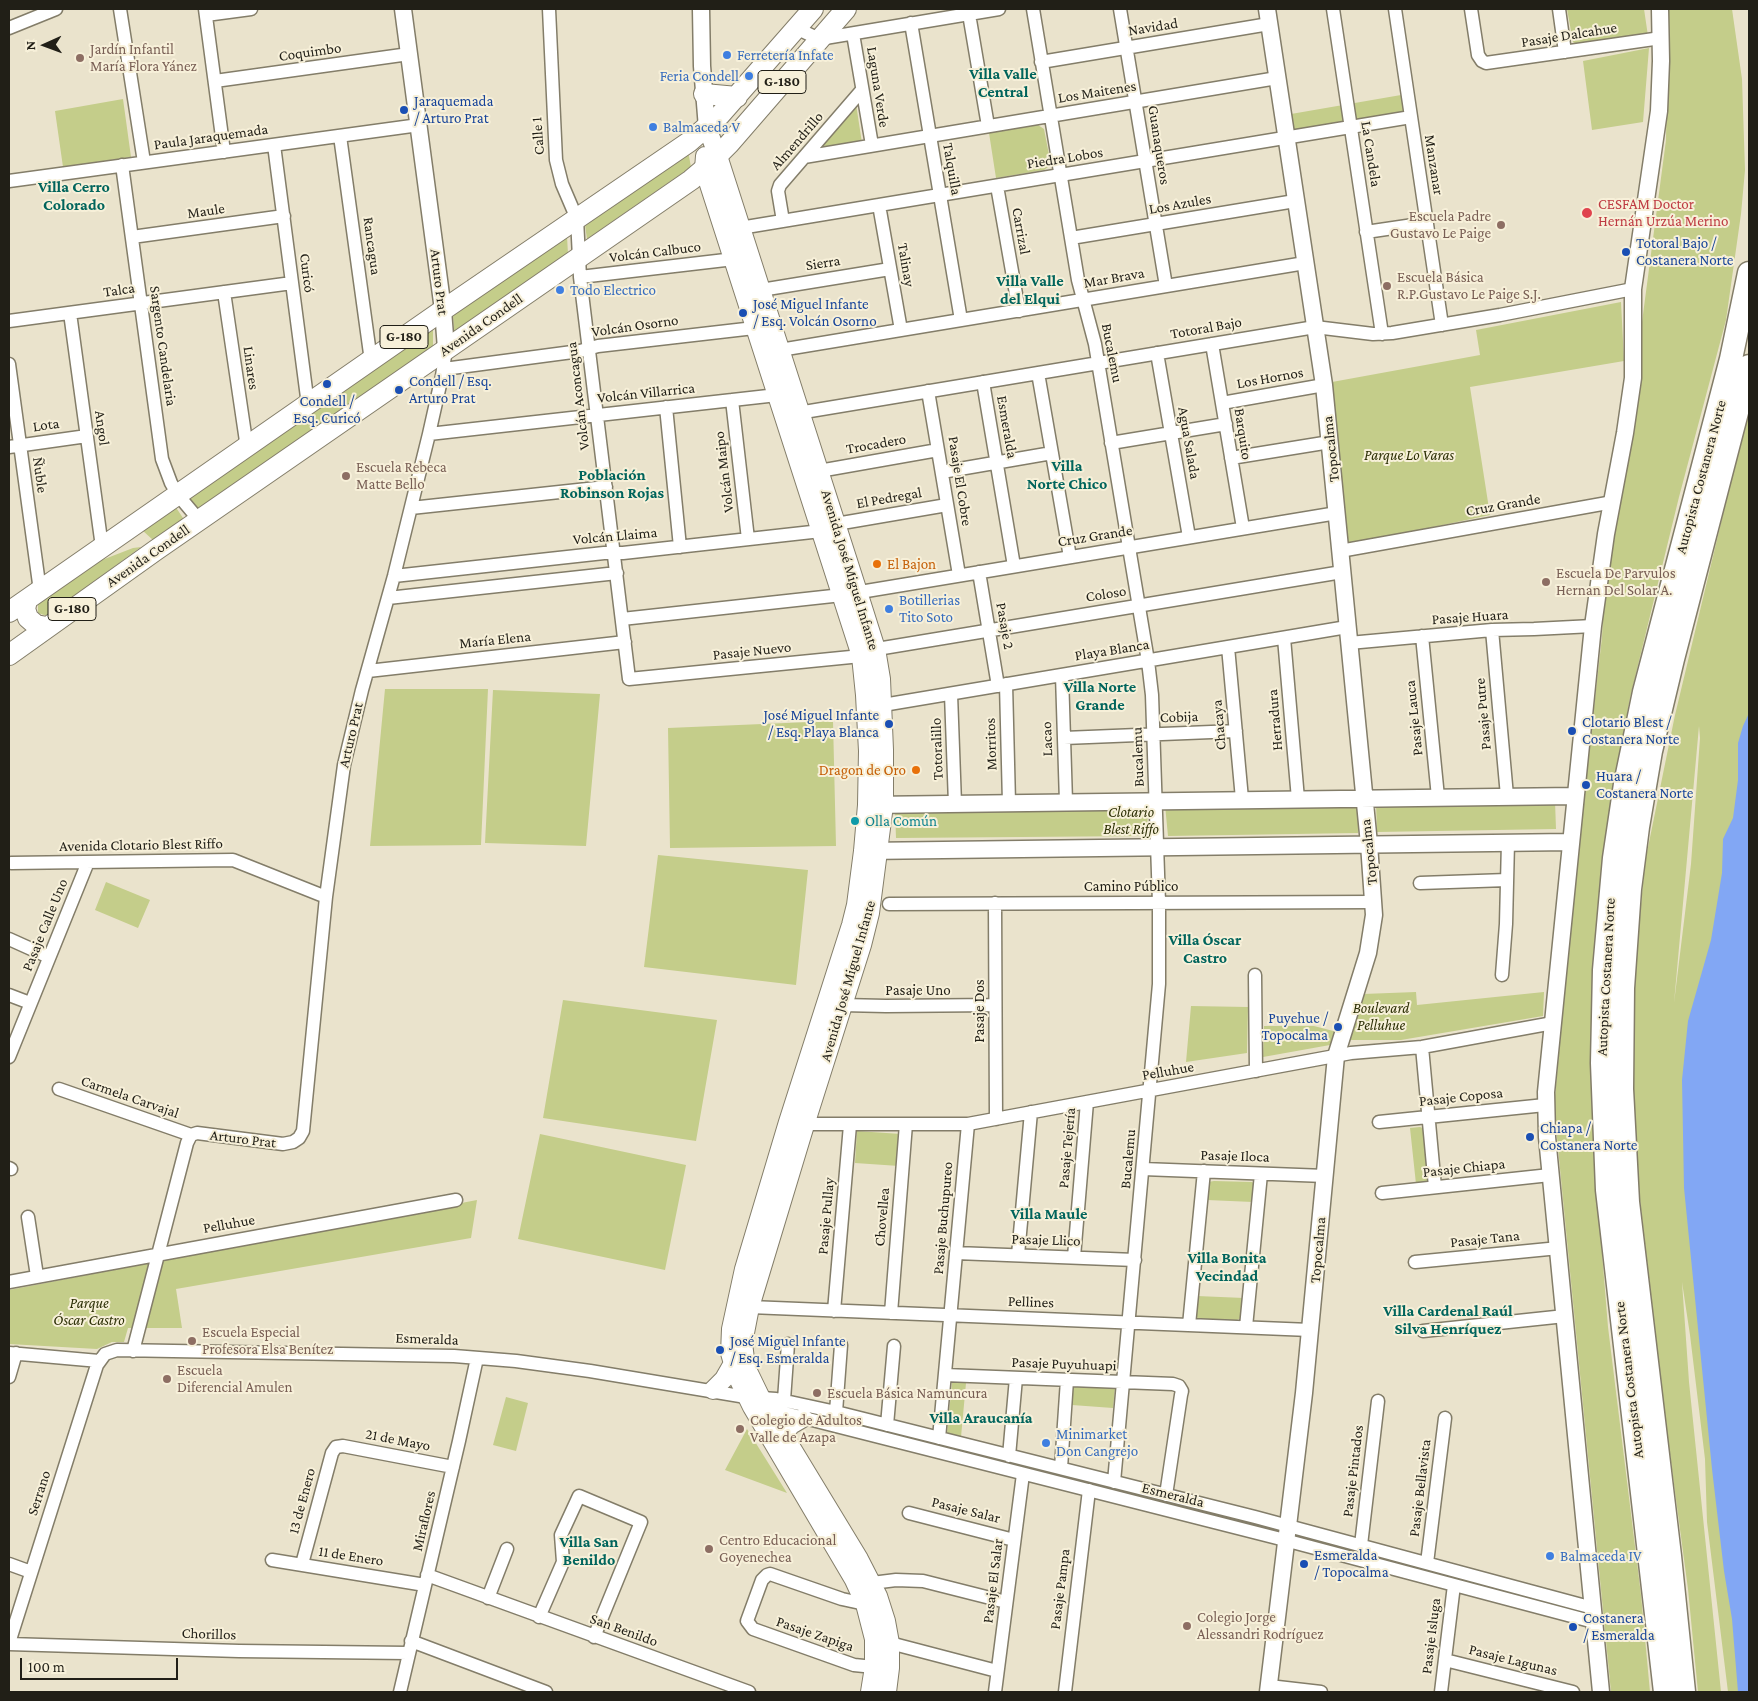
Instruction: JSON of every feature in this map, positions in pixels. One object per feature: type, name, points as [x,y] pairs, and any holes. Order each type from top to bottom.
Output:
[{"type":"highway","name":"Autopista Costanera Norte","points":[[1665,1692],[1607,1190],[1602,1063],[1604,970],[1616,850],[1638,721],[1730,367],[1749,274]]},
{"type":"highway","name":"Autopista Costanera Norte","points":[[1684,1692],[1626,1177],[1622,1089],[1623,988],[1630,889],[1651,751],[1672,659],[1749,366]]},
{"type":"main road","name":"G-180","points":[[9,612],[443,310],[689,142],[707,128],[813,9]]},
{"type":"main road","name":"Avenida Condell","points":[[9,654],[199,520],[445,359],[579,267],[711,162],[846,9]]},
{"type":"main road","points":[[704,94],[736,96]]},
{"type":"main road","name":"Avenida José Miguel Infante","points":[[707,128],[711,162],[733,229],[761,290],[764,326],[777,395],[792,414],[819,471],[829,527]]},
{"type":"main road","name":"Avenida José Miguel Infante","points":[[733,229],[734,259],[764,326],[780,350],[792,414],[850,593],[883,705],[871,851],[873,895],[866,929],[842,1005],[796,1124],[739,1290],[730,1342],[732,1365],[784,1434],[872,1583],[886,1621],[890,1643],[890,1668],[887,1692]]},
{"type":"main road","points":[[33,595],[25,609],[28,618],[36,625],[46,627]]},
{"type":"main road","name":"Avenida José Miguel Infante","points":[[868,653],[865,695],[868,751],[875,805]]},
{"type":"main road","name":"Avenida José Miguel Infante","points":[[870,1692],[874,1667],[874,1639],[865,1604],[758,1401],[744,1358],[744,1336],[796,1124],[871,851]]},
{"type":"main road","points":[[712,1390],[724,1380],[732,1365]]},
{"type":"main road","points":[[784,1434],[791,1425],[803,1418]]},
{"type":"street","points":[[9,28],[56,9]]},
{"type":"street","points":[[120,9],[144,162]]},
{"type":"street","points":[[224,152],[205,12],[251,9]]},
{"type":"street","name":"Arturo Prat","points":[[133,1350],[187,1143],[191,1136],[197,1133],[283,1144],[293,1142],[299,1138],[303,1131],[326,897],[344,765],[430,434],[445,359],[443,310],[403,9]]},
{"type":"street","name":"Calle 1","points":[[549,9],[556,160],[562,184],[577,219],[579,267]]},
{"type":"street","name":"Avenida José Miguel Infante","points":[[701,9],[707,128]]},
{"type":"street","points":[[796,28],[819,39],[1000,9]]},
{"type":"street","name":"Bucalemu","points":[[1033,9],[1082,300],[1091,324],[1098,363],[1151,687],[1159,903],[1159,977],[1114,1482]]},
{"type":"street","name":"Guanaqueros","points":[[1120,9],[1166,286]]},
{"type":"street","name":"La Candela","points":[[1332,9],[1382,334]]},
{"type":"street","name":"Manzanar","points":[[1395,9],[1442,325]]},
{"type":"street","name":"Pasaje Dalcahue","points":[[1471,9],[1478,54],[1482,61],[1490,63],[1661,38]]},
{"type":"street","points":[[1559,9],[1565,52]]},
{"type":"street","points":[[1601,1692],[1559,1248],[1550,1175],[1546,1105],[1570,842],[1593,626],[1606,534],[1633,378],[1633,289],[1656,132],[1660,81],[1660,9]]},
{"type":"street","points":[[969,14],[988,126]]},
{"type":"street","name":"Navidad","points":[[1042,62],[1126,48],[1268,16]]},
{"type":"street","name":"Topocalma","points":[[1268,16],[1324,385],[1374,902],[1371,941],[1336,1056],[1310,1330],[1268,1689]]},
{"type":"street","name":"Talquilla","points":[[911,24],[961,320]]},
{"type":"street","name":"Laguna Verde","points":[[853,34],[872,146]]},
{"type":"street","name":"Coquimbo","points":[[215,81],[409,54]]},
{"type":"street","name":"Los Maitenes","points":[[804,157],[1277,78]]},
{"type":"street","name":"Almendrillo","points":[[783,221],[778,188],[862,90]]},
{"type":"street","name":"Piedra Lobos","points":[[733,229],[1411,117]]},
{"type":"street","name":"Paula Jaraquemada","points":[[9,181],[418,125]]},
{"type":"street","name":"Rancagua","points":[[340,136],[371,361]]},
{"type":"street","name":"Curicó","points":[[274,145],[308,405]]},
{"type":"street","name":"Sargento Candelaria","points":[[122,165],[162,459],[170,483],[178,496],[199,520]]},
{"type":"street","name":"Carrizal","points":[[997,186],[1019,310]]},
{"type":"street","name":"Los Azules","points":[[1071,238],[1295,201]]},
{"type":"street","name":"Talinay","points":[[879,205],[901,330]]},
{"type":"street","name":"Maule","points":[[132,237],[284,216]]},
{"type":"street","points":[[1366,232],[1427,223]]},
{"type":"street","name":"Volcán Calbuco","points":[[579,267],[734,259]]},
{"type":"street","name":"Mar Brava","points":[[780,350],[1305,263]]},
{"type":"street","name":"Volcán Aconcagua","points":[[579,267],[629,679]]},
{"type":"street","name":"Sierra","points":[[761,290],[890,269]]},
{"type":"street","name":"Talca","points":[[9,321],[292,283]]},
{"type":"street","name":"Totoral Bajo","points":[[792,414],[1315,326],[1382,334],[1442,325],[1633,289]]},
{"type":"street","name":"Linares","points":[[224,292],[247,448]]},
{"type":"street","name":"Angol","points":[[70,313],[102,547]]},
{"type":"street","name":"Volcán Osorno","points":[[445,359],[580,351],[608,344],[764,326]]},
{"type":"street","name":"Barquito","points":[[1212,344],[1243,528]]},
{"type":"street","name":"Agua Salada","points":[[1157,353],[1188,537]]},
{"type":"street","name":"Ñuble","points":[[9,364],[14,446],[33,595]]},
{"type":"street","points":[[1038,373],[1070,557]]},
{"type":"street","name":"Esmeralda","points":[[983,382],[1014,566]]},
{"type":"street","name":"Los Hornos","points":[[1222,403],[1324,385]]},
{"type":"street","name":"Pasaje El Cobre","points":[[928,392],[959,575]]},
{"type":"street","name":"Volcán Villarrica","points":[[430,434],[777,395]]},
{"type":"street","name":"Volcán Maipo","points":[[732,400],[748,539]]},
{"type":"street","points":[[666,407],[680,547]]},
{"type":"street","points":[[1111,443],[1226,424]]},
{"type":"street","name":"Lota","points":[[14,446],[87,436]]},
{"type":"street","points":[[1231,458],[1330,442]]},
{"type":"street","name":"Trocadero","points":[[819,471],[938,450]]},
{"type":"street","points":[[942,472],[1052,453]]},
{"type":"street","points":[[411,508],[606,487]]},
{"type":"street","name":"Cruz Grande","points":[[1340,551],[1613,502]]},
{"type":"street","name":"El Pedregal","points":[[829,527],[947,505]]},
{"type":"street","name":"Cruz Grande","points":[[850,593],[1337,513]]},
{"type":"street","name":"Volcán Llaima","points":[[394,576],[680,547],[829,527]]},
{"type":"street","name":"Pasaje 2","points":[[979,572],[989,630],[1002,685]]},
{"type":"street","name":"Coloso","points":[[868,653],[989,630],[1342,572]]},
{"type":"street","points":[[388,598],[616,573]]},
{"type":"street","points":[[622,620],[850,593]]},
{"type":"street","name":"Pasaje Huara","points":[[1348,635],[1422,636],[1492,630],[1534,630],[1593,626]]},
{"type":"street","name":"Pasaje Putre","points":[[1492,630],[1507,796]]},
{"type":"street","name":"Playa Blanca","points":[[883,705],[1284,638],[1348,635]]},
{"type":"street","name":"Pasaje Lauca","points":[[1422,636],[1438,797]]},
{"type":"street","name":"Herradura","points":[[1284,638],[1298,798]]},
{"type":"street","name":"María Elena","points":[[368,671],[625,642]]},
{"type":"street","name":"Chacaya","points":[[1228,647],[1242,799]]},
{"type":"street","name":"Pasaje Nuevo","points":[[629,679],[868,653]]},
{"type":"street","name":"Lacao","points":[[1062,675],[1066,802]]},
{"type":"street","name":"Morritos","points":[[1002,685],[1009,803]]},
{"type":"street","name":"Totoralillo","points":[[951,694],[955,804]]},
{"type":"street","name":"Cobija","points":[[1064,738],[1236,731]]},
{"type":"street","points":[[875,805],[1363,797],[1575,796]]},
{"type":"street","points":[[1502,975],[1506,924],[1508,842]]},
{"type":"street","points":[[871,851],[1570,842]]},
{"type":"street","name":"Avenida Clotario Blest Riffo","points":[[10,863],[233,860],[326,897]]},
{"type":"street","name":"Pasaje Calle Uno","points":[[9,1054],[88,862]]},
{"type":"street","points":[[1420,883],[1507,880]]},
{"type":"street","name":"Camino Público","points":[[889,904],[1374,902]]},
{"type":"street","name":"Pasaje Dos","points":[[995,903],[996,1119]]},
{"type":"street","points":[[9,939],[49,957]]},
{"type":"street","points":[[1255,976],[1256,1071]]},
{"type":"street","points":[[9,995],[30,1004]]},
{"type":"street","name":"Pasaje Uno","points":[[842,1005],[995,1005]]},
{"type":"street","name":"Pelluhue","points":[[796,1124],[968,1124],[1336,1056],[1367,1051],[1422,1047],[1553,1023]]},
{"type":"street","points":[[1422,1047],[1435,1187]]},
{"type":"street","name":"Carmela Carvajal","points":[[59,1089],[191,1136]]},
{"type":"street","name":"Pasaje Tejería","points":[[1074,1258],[1087,1102]]},
{"type":"street","name":"Pasaje Coposa","points":[[1379,1122],[1546,1105]]},
{"type":"street","points":[[1018,1255],[1032,1112]]},
{"type":"street","name":"Chovellea","points":[[891,1313],[906,1124]]},
{"type":"street","name":"Pasaje Buchupureo","points":[[939,1438],[968,1124]]},
{"type":"street","name":"Pasaje Pullay","points":[[834,1310],[850,1125]]},
{"type":"street","name":"Pasaje Iloca","points":[[1143,1169],[1325,1176]]},
{"type":"street","points":[[1189,1325],[1204,1171]]},
{"type":"street","points":[[1246,1327],[1262,1174]]},
{"type":"street","name":"Pasaje Chiapa","points":[[1382,1193],[1550,1175]]},
{"type":"street","name":"Pelluhue","points":[[9,1282],[456,1200]]},
{"type":"street","points":[[28,1218],[38,1276]]},
{"type":"street","name":"Pasaje Tana","points":[[1415,1262],[1559,1248]]},
{"type":"street","name":"Pasaje Llico","points":[[956,1253],[1135,1260]]},
{"type":"street","name":"Pellines","points":[[750,1307],[1310,1330]]},
{"type":"street","points":[[1423,1331],[1565,1316]]},
{"type":"street","points":[[784,1400],[788,1344]]},
{"type":"street","points":[[836,1412],[841,1345]]},
{"type":"street","points":[[887,1425],[894,1346]]},
{"type":"street","name":"Esmeralda","points":[[12,1353],[102,1357],[113,1350],[133,1350],[420,1355],[477,1358],[590,1371],[712,1390],[758,1401],[803,1418],[1089,1490],[1287,1533],[1360,1545],[1427,1563],[1593,1615]]},
{"type":"street","points":[[9,1376],[12,1353]]},
{"type":"street","name":"Serrano","points":[[9,1644],[102,1357]]},
{"type":"street","name":"Miraflores","points":[[400,1692],[477,1358]]},
{"type":"street","name":"Pasaje Puyuhuapi","points":[[945,1375],[1174,1384],[1180,1388],[1181,1394],[1166,1495]]},
{"type":"street","points":[[1010,1456],[1016,1378]]},
{"type":"street","points":[[1061,1468],[1067,1380]]},
{"type":"street","name":"Esmeralda","points":[[758,1401],[784,1400],[1061,1468],[1166,1495],[1454,1585],[1593,1615]]},
{"type":"street","name":"Pasaje Pintados","points":[[1360,1545],[1378,1401]]},
{"type":"street","name":"Pasaje Bellavista","points":[[1427,1563],[1445,1418]]},
{"type":"street","name":"21 de Mayo","points":[[336,1447],[343,1446],[453,1467]]},
{"type":"street","name":"13 de Enero","points":[[302,1564],[332,1453],[336,1447]]},
{"type":"street","name":"Pasaje El Salar","points":[[995,1692],[1023,1474]]},
{"type":"street","name":"Pasaje Pampa","points":[[1064,1692],[1089,1490]]},
{"type":"street","points":[[539,1617],[563,1562],[561,1535],[579,1496],[641,1522],[594,1637]]},
{"type":"street","name":"Pasaje Salar","points":[[909,1513],[1014,1540]]},
{"type":"street","points":[[488,1598],[507,1549]]},
{"type":"street","name":"11 de Enero","points":[[272,1560],[426,1580]]},
{"type":"street","points":[[9,1564],[31,1572]]},
{"type":"street","name":"Pasaje Zapiga","points":[[865,1604],[842,1599],[774,1574],[767,1575],[762,1580],[748,1617],[748,1624],[753,1629],[848,1663],[874,1667]]},
{"type":"street","name":"San Benildo","points":[[426,1580],[488,1598],[749,1692]]},
{"type":"street","points":[[872,1583],[896,1580],[923,1581],[1006,1602]]},
{"type":"street","name":"Pasaje Isluga","points":[[1441,1692],[1454,1585]]},
{"type":"street","points":[[890,1643],[997,1671]]},
{"type":"street","name":"Chorillos","points":[[9,1644],[239,1651],[410,1647],[528,1689],[546,1692]]},
{"type":"street","name":"Pasaje Lagunas","points":[[1445,1660],[1573,1692]]},
{"type":"street","points":[[1268,1689],[1322,1692]]},
{"type":"green space","points":[[1567,9],[1644,9],[1648,36],[1579,46],[1573,42]]},
{"type":"green space","points":[[1664,9],[1732,9],[1742,79],[1745,170],[1741,214],[1726,320],[1679,497],[1630,698],[1611,799],[1599,901],[1591,1054],[1594,1154],[1608,1327],[1641,1595],[1650,1692],[1611,1692],[1554,1107],[1576,866],[1602,637],[1605,578],[1639,390],[1642,322],[1666,140],[1667,74]]},
{"type":"green space","points":[[1649,48],[1643,122],[1592,130],[1583,61]]},
{"type":"green space","points":[[1401,95],[1404,112],[1294,132],[1291,114]]},
{"type":"green space","points":[[123,99],[131,157],[63,167],[55,111]]},
{"type":"green space","points":[[856,104],[862,143],[819,150]]},
{"type":"green space","points":[[1038,125],[1044,129],[1051,165],[1044,170],[996,178],[989,133]]},
{"type":"green space","points":[[688,151],[691,167],[587,239],[585,225]]},
{"type":"green space","points":[[567,236],[568,254],[454,333],[453,315]]},
{"type":"green space","name":"Parque Lo Varas","points":[[1621,302],[1624,361],[1470,387],[1490,515],[1353,544],[1347,541],[1332,382],[1480,355],[1476,330]]},
{"type":"green space","points":[[433,326],[433,349],[198,509],[189,497]]},
{"type":"green space","points":[[1749,406],[1749,1692],[1728,1692],[1707,1522],[1705,1459],[1682,1282],[1689,1382],[1721,1692],[1698,1692],[1688,1589],[1667,1432],[1634,1149],[1631,1052],[1637,947],[1645,862],[1675,715]],"holes":[[[1699,726],[1700,738],[1691,864],[1674,1003]]]},
{"type":"green space","points":[[175,506],[185,521],[153,540],[142,530]]},
{"type":"green space","points":[[141,547],[47,616],[38,613],[38,604],[102,560],[133,548]]},
{"type":"green space","points":[[385,689],[488,689],[481,845],[370,846]]},
{"type":"green space","points":[[493,690],[600,694],[586,846],[485,843]]},
{"type":"green space","points":[[833,721],[836,846],[670,848],[668,728]]},
{"type":"green space","points":[[1555,801],[1556,829],[1377,832],[1376,803]]},
{"type":"green space","name":"Clotario Blest Riffo","points":[[1358,803],[1358,833],[1168,836],[1165,805]]},
{"type":"green space","name":"Clotario Blest Riffo","points":[[1148,805],[1147,836],[896,838],[895,811]]},
{"type":"green space","points":[[658,855],[808,870],[796,985],[644,967]]},
{"type":"green space","points":[[106,882],[150,900],[138,928],[95,910]]},
{"type":"green space","name":"Boulevard Pelluhue","points":[[1416,992],[1417,1005],[1544,992],[1543,1016],[1401,1040],[1350,1040],[1363,994]]},
{"type":"green space","points":[[563,1000],[717,1020],[696,1141],[543,1118]]},
{"type":"green space","points":[[1191,1006],[1248,1007],[1247,1053],[1186,1062]]},
{"type":"green space","points":[[1264,1026],[1314,1026],[1337,1032],[1330,1045],[1263,1057]]},
{"type":"green space","points":[[1420,1127],[1425,1129],[1428,1182],[1416,1184],[1410,1128]]},
{"type":"green space","points":[[857,1131],[901,1134],[899,1166],[855,1163]]},
{"type":"green space","points":[[540,1134],[686,1165],[665,1270],[518,1239]]},
{"type":"green space","points":[[1208,1182],[1252,1182],[1256,1185],[1253,1202],[1207,1200]]},
{"type":"green space","name":"Parque Óscar Castro","points":[[477,1200],[471,1238],[176,1289],[182,1328],[128,1328],[124,1342],[112,1342],[97,1349],[9,1344],[9,1290]]},
{"type":"green space","points":[[1197,1296],[1244,1298],[1241,1318],[1235,1321],[1201,1320],[1196,1317]]},
{"type":"green space","points":[[952,1383],[966,1383],[961,1437],[947,1433]]},
{"type":"green space","points":[[1073,1385],[1115,1388],[1113,1408],[1072,1405]]},
{"type":"green space","points":[[506,1397],[528,1403],[516,1451],[493,1445]]},
{"type":"green space","points":[[747,1429],[787,1493],[725,1470]]},
{"type":"water","points":[[1749,713],[1749,1692],[1738,1692],[1732,1619],[1724,1571],[1712,1469],[1684,1188],[1682,1080],[1688,1021],[1711,940],[1722,873],[1723,839],[1733,818],[1738,780],[1738,743]]},
{"type":"place","name":"Ferretería Infate","points":[[727,55]]},
{"type":"place","name":"Jardín Infantil María Flora Yánez","points":[[80,58]]},
{"type":"place","name":"Feria Condell","points":[[749,76]]},
{"type":"place","name":"Jaraquemada / Arturo Prat","points":[[404,110]]},
{"type":"place","name":"Balmaceda V","points":[[653,127]]},
{"type":"place","name":"CESFAM Doctor Hernán Urzúa Merino","points":[[1587,213]]},
{"type":"place","name":"Escuela Padre Gustavo Le Paige","points":[[1501,225]]},
{"type":"place","name":"Totoral Bajo / Costanera Norte","points":[[1626,252]]},
{"type":"place","name":"Escuela Básica R.P.Gustavo Le Paige S.J.","points":[[1387,286]]},
{"type":"place","name":"Todo Electrico","points":[[560,290]]},
{"type":"place","name":"José Miguel Infante / Esq. Volcán Osorno","points":[[743,313]]},
{"type":"place","name":"Condell / Esq. Curicó","points":[[327,384]]},
{"type":"place","name":"Condell / Esq. Arturo Prat","points":[[399,390]]},
{"type":"place","name":"Escuela Rebeca Matte Bello","points":[[346,476]]},
{"type":"place","name":"El Bajon","points":[[877,564]]},
{"type":"place","name":"Escuela De Parvulos Hernan Del Solar A.","points":[[1546,582]]},
{"type":"place","name":"Botillerias Tito Soto","points":[[889,609]]},
{"type":"place","name":"José Miguel Infante / Esq. Playa Blanca","points":[[889,724]]},
{"type":"place","name":"Clotario Blest / Costanera Norte","points":[[1572,731]]},
{"type":"place","name":"Dragon de Oro","points":[[916,770]]},
{"type":"place","name":"Huara / Costanera Norte","points":[[1586,785]]},
{"type":"place","name":"Olla Común","points":[[855,821]]},
{"type":"place","name":"Puyehue / Topocalma","points":[[1338,1027]]},
{"type":"place","name":"Chiapa / Costanera Norte","points":[[1530,1137]]},
{"type":"place","name":"Escuela Especial Profesora Elsa Benítez","points":[[192,1341]]},
{"type":"place","name":"José Miguel Infante / Esq. Esmeralda","points":[[720,1350]]},
{"type":"place","name":"Escuela Diferencial Amulen","points":[[167,1379]]},
{"type":"place","name":"Escuela Básica Namuncura","points":[[817,1393]]},
{"type":"place","name":"Colegio de Adultos Valle de Azapa","points":[[740,1429]]},
{"type":"place","name":"Minimarket Don Cangrejo","points":[[1046,1443]]},
{"type":"place","name":"Centro Educacional Goyenechea","points":[[709,1549]]},
{"type":"place","name":"Balmaceda IV","points":[[1550,1556]]},
{"type":"place","name":"Esmeralda / Topocalma","points":[[1304,1564]]},
{"type":"place","name":"Colegio Jorge Alessandri Rodríguez","points":[[1187,1626]]},
{"type":"place","name":"Costanera / Esmeralda","points":[[1573,1627]]},
{"type":"district","name":"Villa Valle Central","points":[[1003,83]]},
{"type":"district","name":"Villa Cerro Colorado","points":[[74,196]]},
{"type":"district","name":"Villa Valle del Elqui","points":[[1030,290]]},
{"type":"district","name":"Villa Norte Chico","points":[[1067,475]]},
{"type":"district","name":"Población Robinson Rojas","points":[[612,484]]},
{"type":"district","name":"Villa Norte Grande","points":[[1100,696]]},
{"type":"district","name":"Villa Óscar Castro","points":[[1205,949]]},
{"type":"district","name":"Villa Maule","points":[[1049,1214]]},
{"type":"district","name":"Villa Bonita Vecindad","points":[[1227,1267]]},
{"type":"district","name":"Villa Cardenal Raúl Silva Henríquez","points":[[1448,1320]]},
{"type":"district","name":"Villa Araucanía","points":[[981,1418]]},
{"type":"district","name":"Villa San Benildo","points":[[589,1551]]}]
